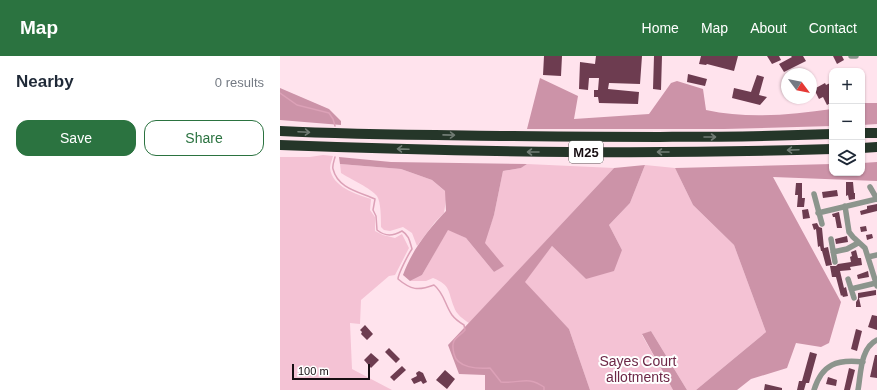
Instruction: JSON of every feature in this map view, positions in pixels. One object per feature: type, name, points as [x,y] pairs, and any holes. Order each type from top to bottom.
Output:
[{"type":"highway","name":"M25","points":[[280,131],[327,134],[671,138],[829,134]]},
{"type":"highway","points":[[865,133],[877,133]]},
{"type":"highway","name":"M25","points":[[280,145],[508,152],[764,151],[829,149]]},
{"type":"highway","points":[[865,148],[877,147]]},
{"type":"street","points":[[851,56],[856,56]]},
{"type":"street","points":[[818,213],[877,199],[870,187]]},
{"type":"street","points":[[814,194],[822,224]]},
{"type":"street","points":[[845,206],[849,232],[865,248],[877,285],[851,290]]},
{"type":"street","points":[[831,239],[835,262]]},
{"type":"street","points":[[833,252],[848,249],[858,242]]},
{"type":"street","points":[[868,257],[877,256]]},
{"type":"street","points":[[848,279],[854,298]]},
{"type":"street","points":[[858,390],[865,353],[872,342],[877,340]]},
{"type":"street","points":[[814,390],[820,375],[836,362],[845,360],[863,362]]},
{"type":"green space","points":[[323,155],[333,156],[330,168],[332,175],[340,185],[352,192],[371,199],[370,210],[375,217],[375,231],[395,238],[402,234],[409,248],[395,275],[389,276],[361,300],[360,324],[350,323],[352,369],[392,390],[280,390],[280,157],[310,157]]},
{"type":"green space","points":[[340,164],[401,169],[432,180],[447,193],[444,213],[435,222],[417,246],[412,233],[403,227],[390,231],[384,230],[381,227],[380,206],[377,196],[366,187],[341,173]]},
{"type":"green space","points":[[527,164],[614,168],[469,323],[456,312],[448,290],[443,283],[433,278],[426,281],[410,281],[422,275],[448,229],[466,238],[494,272],[503,266],[484,243],[494,215],[503,171],[521,168]]},
{"type":"green space","name":"Sayes Court allotments","points":[[645,165],[675,168],[693,205],[734,245],[766,332],[696,390],[687,390],[651,331],[642,335],[673,390],[590,390],[569,329],[524,282],[552,246],[586,279],[622,250],[609,225],[630,203]]},
{"type":"shaded area","points":[[540,78],[578,96],[574,119],[649,114],[671,83],[677,81],[703,89],[706,110],[722,113],[769,115],[829,109],[829,126],[724,129],[527,129]]},
{"type":"shaded area","points":[[280,88],[329,109],[341,121],[341,125],[280,120]]},
{"type":"shaded area","points":[[865,103],[877,103],[877,124],[865,125]]},
{"type":"shaded area","points":[[339,157],[391,162],[527,164],[521,168],[503,171],[494,215],[485,243],[504,266],[494,272],[466,238],[448,230],[422,275],[410,281],[403,275],[411,257],[421,241],[446,211],[445,191],[432,180],[401,169],[340,164]]},
{"type":"shaded area","points":[[877,162],[877,181],[773,177],[841,302],[829,343],[821,347],[796,343],[787,368],[751,379],[737,390],[696,390],[766,332],[734,245],[693,205],[675,168],[829,164],[829,176],[865,176],[865,163]]},
{"type":"shaded area","points":[[645,165],[630,203],[609,225],[622,250],[614,271],[586,279],[552,246],[525,282],[569,329],[590,390],[485,390],[485,375],[459,374],[448,345],[614,168]]},
{"type":"shaded area","points":[[651,331],[687,390],[673,390],[642,334]]},
{"type":"building","points":[[544,56],[562,56],[561,76],[543,75]]},
{"type":"building","points":[[596,56],[642,56],[640,84],[609,83],[608,89],[639,92],[638,104],[599,103],[598,97],[594,97],[594,90],[598,90],[599,78],[589,78],[588,90],[579,89],[580,62],[595,64]]},
{"type":"building","points":[[654,56],[662,56],[661,90],[653,89]]},
{"type":"building","points":[[701,56],[738,56],[734,71],[707,64],[699,64]]},
{"type":"building","points":[[767,56],[779,56],[781,60],[772,64]]},
{"type":"building","points":[[791,56],[803,56],[806,61],[792,68],[782,68],[779,64],[792,57]]},
{"type":"building","points":[[833,56],[842,56],[844,60],[837,64]]},
{"type":"building","points":[[688,74],[707,79],[705,86],[687,82]]},
{"type":"building","points":[[757,75],[764,77],[759,95],[767,97],[760,105],[732,98],[734,88],[751,92]]},
{"type":"building","points":[[825,83],[826,85],[829,84],[829,104],[827,105],[823,97],[819,99],[817,95],[817,87]]},
{"type":"building","points":[[846,182],[853,182],[855,199],[849,200],[848,195],[846,196]]},
{"type":"building","points":[[796,183],[802,183],[802,198],[805,198],[804,207],[797,207],[798,195],[795,195]]},
{"type":"building","points":[[837,190],[838,196],[823,198],[822,192]]},
{"type":"building","points":[[877,204],[877,211],[861,215],[860,211],[867,209],[867,206]]},
{"type":"building","points":[[808,209],[810,218],[803,219],[802,210]]},
{"type":"building","points":[[839,212],[842,228],[837,228],[835,217],[833,217],[832,214]]},
{"type":"building","points":[[817,223],[819,227],[822,228],[824,248],[828,247],[832,265],[826,266],[820,246],[818,247],[816,229],[814,230],[812,224]]},
{"type":"building","points":[[866,226],[867,231],[861,232],[860,227]]},
{"type":"building","points":[[872,234],[873,238],[867,240],[866,235]]},
{"type":"building","points":[[847,236],[848,242],[836,244],[835,239]]},
{"type":"building","points":[[856,250],[858,258],[861,258],[862,265],[850,267],[851,270],[840,271],[844,288],[846,287],[848,296],[843,297],[842,295],[841,296],[836,277],[832,277],[830,266],[851,262],[851,252]]},
{"type":"building","points":[[868,271],[869,277],[858,279],[857,275]]},
{"type":"building","points":[[876,290],[876,295],[859,298],[861,307],[856,307],[858,293]]},
{"type":"building","points":[[872,315],[877,316],[877,330],[868,327]]},
{"type":"building","points":[[365,325],[373,334],[367,340],[361,334],[362,332],[360,330]]},
{"type":"building","points":[[856,329],[862,331],[857,351],[851,349]]},
{"type":"building","points":[[389,348],[400,359],[396,363],[385,352]]},
{"type":"building","points":[[810,352],[817,354],[809,383],[806,383],[804,390],[797,390],[799,381],[802,381]]},
{"type":"building","points":[[371,353],[379,360],[371,368],[364,360]]},
{"type":"building","points":[[875,355],[877,355],[877,378],[870,377]]},
{"type":"building","points":[[402,366],[406,370],[394,381],[390,377]]},
{"type":"building","points":[[849,368],[855,370],[850,390],[844,390]]},
{"type":"building","points":[[445,370],[455,379],[447,389],[436,380]]},
{"type":"building","points":[[419,371],[423,373],[427,382],[423,384],[421,381],[414,384],[411,379],[417,376],[416,373]]},
{"type":"building","points":[[828,377],[837,380],[836,386],[826,384]]},
{"type":"building","points":[[765,384],[782,388],[782,390],[764,390]]},
{"type":"waterway","points":[[280,93],[297,105],[329,113],[335,126]]},
{"type":"waterway","points":[[335,157],[333,168],[340,181],[350,189],[375,199],[373,210],[376,216],[377,230],[383,234],[390,235],[402,231],[408,237],[412,249],[398,276],[398,279],[411,287],[419,289],[434,285],[442,295],[452,315],[464,325],[465,330],[453,343],[456,359],[469,367],[490,368],[501,382],[533,381],[544,387],[544,390]]}]
